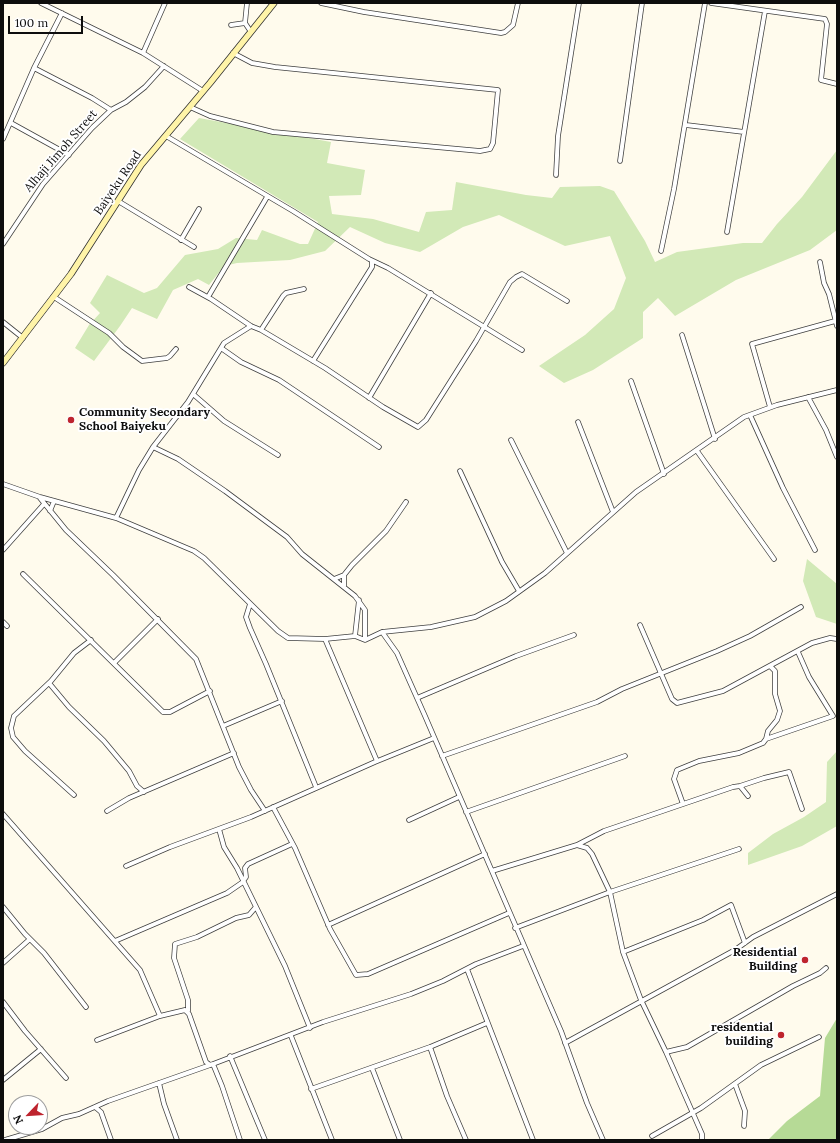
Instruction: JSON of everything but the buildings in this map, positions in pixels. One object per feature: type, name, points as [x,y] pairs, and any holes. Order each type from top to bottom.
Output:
[{"type":"main road","name":"Baiyeku Road","points":[[3,363],[71,274],[141,165],[203,92],[274,3]]},
{"type":"street","points":[[41,3],[143,53],[203,92]]},
{"type":"street","points":[[143,53],[165,3]]},
{"type":"street","points":[[247,3],[245,23],[251,32]]},
{"type":"street","points":[[322,3],[364,12],[501,33],[505,32],[513,25],[518,3]]},
{"type":"street","points":[[556,175],[558,136],[579,3]]},
{"type":"street","points":[[620,161],[642,3]]},
{"type":"street","points":[[661,251],[686,125],[705,3]]},
{"type":"street","points":[[711,3],[825,20],[827,24],[821,80],[837,84]]},
{"type":"street","points":[[727,232],[765,11]]},
{"type":"street","points":[[3,140],[34,68],[62,13]]},
{"type":"street","points":[[231,25],[245,23]]},
{"type":"street","points":[[190,107],[210,116],[273,132],[480,151],[490,149],[493,143],[498,90],[275,67],[252,63],[233,53]]},
{"type":"street","name":"Alhaji Jimoh Street","points":[[3,244],[37,192],[92,128],[112,110],[126,102],[145,87],[164,66]]},
{"type":"street","points":[[34,68],[112,110]]},
{"type":"street","points":[[11,123],[70,155]]},
{"type":"street","points":[[686,125],[744,132]]},
{"type":"street","points":[[166,136],[372,261],[431,293],[522,350]]},
{"type":"street","points":[[208,297],[267,197]]},
{"type":"street","points":[[118,201],[194,247]]},
{"type":"street","points":[[181,240],[199,209]]},
{"type":"street","points":[[313,361],[372,267],[372,261]]},
{"type":"street","points":[[770,407],[752,344],[836,324],[820,262]]},
{"type":"street","points":[[372,267],[379,264]]},
{"type":"street","points":[[190,288],[208,297],[250,326],[261,330],[313,361],[414,426],[422,425],[510,282],[519,274],[522,274],[567,301]]},
{"type":"street","points":[[261,330],[286,293],[304,289]]},
{"type":"street","points":[[369,398],[431,293]]},
{"type":"street","points":[[54,297],[109,333],[123,347],[142,361],[167,358],[176,349]]},
{"type":"street","points":[[480,323],[488,318]]},
{"type":"street","points":[[3,322],[22,338]]},
{"type":"street","points":[[116,518],[139,470],[153,447],[193,394],[221,348],[228,340],[250,326]]},
{"type":"street","points":[[682,335],[715,438]]},
{"type":"street","points":[[221,348],[241,362],[286,384],[379,447]]},
{"type":"street","points":[[631,381],[664,474]]},
{"type":"street","points":[[3,484],[40,497],[116,518],[194,551],[220,573],[278,631],[288,638],[325,639],[355,636],[365,640],[382,632],[431,627],[475,617],[519,592],[544,573],[636,492],[744,417],[770,407],[837,390]]},
{"type":"street","points":[[193,394],[224,421],[278,455]]},
{"type":"street","points":[[808,397],[826,430],[837,457]]},
{"type":"street","points":[[750,415],[783,488],[815,550]]},
{"type":"street","points":[[578,422],[613,512]]},
{"type":"street","points":[[511,440],[567,553]]},
{"type":"street","points":[[153,447],[178,459],[225,491],[287,537],[302,554],[344,586],[358,600],[365,610],[365,640]]},
{"type":"street","points":[[697,451],[774,559]]},
{"type":"street","points":[[460,471],[502,562],[519,592]]},
{"type":"street","points":[[40,497],[50,512],[66,530],[158,619],[196,659],[234,753],[251,790],[265,810]]},
{"type":"street","points":[[50,512],[54,501]]},
{"type":"street","points":[[334,579],[344,575],[386,531],[406,502]]},
{"type":"street","points":[[3,550],[44,504]]},
{"type":"street","points":[[24,574],[167,714],[210,691]]},
{"type":"street","points":[[344,575],[344,586]]},
{"type":"street","points":[[355,636],[358,600]]},
{"type":"street","points":[[250,604],[246,617],[282,701],[316,787]]},
{"type":"street","points":[[442,756],[597,702],[622,689],[736,642],[801,607]]},
{"type":"street","points":[[114,662],[158,619]]},
{"type":"street","points":[[3,622],[7,626]]},
{"type":"street","points":[[640,625],[672,700],[677,703],[722,691],[798,652],[812,643],[830,638],[837,639]]},
{"type":"street","points":[[382,632],[397,652],[485,854],[603,1140]]},
{"type":"street","points":[[417,698],[516,656],[574,635]]},
{"type":"street","points":[[325,639],[377,761]]},
{"type":"street","points":[[74,795],[25,751],[12,733],[14,716],[49,683],[74,653],[91,640]]},
{"type":"street","points":[[766,739],[835,716],[809,677],[798,652]]},
{"type":"street","points":[[683,804],[674,779],[677,770],[699,761],[739,753],[763,743],[766,739],[768,731],[777,720],[780,711],[775,694],[775,671],[770,666]]},
{"type":"street","points":[[49,683],[69,707],[104,741],[129,771],[137,786],[144,792]]},
{"type":"street","points":[[223,726],[282,701]]},
{"type":"street","points":[[126,866],[170,847],[273,807],[316,787],[434,738]]},
{"type":"street","points":[[107,811],[135,796],[234,753]]},
{"type":"street","points":[[466,812],[626,756]]},
{"type":"street","points":[[492,871],[576,845],[604,831],[733,787],[789,772],[802,810]]},
{"type":"street","points":[[135,796],[137,786]]},
{"type":"street","points":[[740,786],[748,796]]},
{"type":"street","points":[[409,820],[459,797]]},
{"type":"street","points":[[273,807],[292,844],[328,925],[356,975],[368,974],[509,913]]},
{"type":"street","points":[[3,814],[144,974],[160,1016]]},
{"type":"street","points":[[219,829],[224,847],[243,881],[255,908],[285,966],[310,1028]]},
{"type":"street","points":[[115,941],[227,893],[246,877],[245,868],[248,864],[292,844]]},
{"type":"street","points":[[576,845],[587,848],[592,854],[610,892],[624,952],[641,1000],[666,1052],[702,1134],[702,1140]]},
{"type":"street","points":[[515,928],[610,892],[739,849]]},
{"type":"street","points":[[328,925],[485,854]]},
{"type":"street","points":[[564,1043],[595,1028],[641,1000],[837,894]]},
{"type":"street","points":[[624,952],[703,920],[731,905],[745,943]]},
{"type":"street","points":[[3,907],[44,953],[86,1007]]},
{"type":"street","points":[[240,1140],[222,1086],[211,1065],[206,1062],[188,1011],[189,1004],[174,958],[175,944],[197,937],[236,918],[249,915],[255,908]]},
{"type":"street","points":[[3,963],[30,939]]},
{"type":"street","points":[[4,1140],[42,1129],[62,1118],[211,1065],[230,1056],[291,1036],[361,1009],[410,994],[523,946]]},
{"type":"street","points":[[666,1052],[687,1047],[793,986],[820,974],[826,968]]},
{"type":"street","points":[[467,969],[533,1140]]},
{"type":"street","points":[[3,1002],[25,1031],[66,1078]]},
{"type":"street","points":[[97,1040],[160,1016],[181,1010],[188,1011]]},
{"type":"street","points":[[311,1089],[430,1047],[487,1023]]},
{"type":"street","points":[[291,1036],[332,1140]]},
{"type":"street","points":[[652,1136],[736,1084],[761,1065],[819,1037]]},
{"type":"street","points":[[430,1047],[447,1096],[466,1140]]},
{"type":"street","points":[[3,1080],[41,1049]]},
{"type":"street","points":[[230,1056],[265,1140]]},
{"type":"street","points":[[204,1067],[206,1062]]},
{"type":"street","points":[[372,1068],[400,1140]]},
{"type":"street","points":[[159,1083],[164,1104],[177,1140]]},
{"type":"street","points":[[736,1084],[745,1111],[744,1126]]},
{"type":"street","points":[[102,1104],[101,1112],[111,1140]]},
{"type":"street","points":[[95,1107],[101,1112]]},
{"type":"green space","points":[[199,118],[331,142],[327,163],[365,170],[361,195],[329,196],[332,214],[373,219],[419,232],[426,212],[452,210],[456,182],[526,195],[552,198],[560,187],[600,186],[614,191],[645,241],[655,262],[677,252],[743,243],[762,243],[802,197],[837,150],[837,230],[810,250],[736,280],[675,316],[658,298],[643,312],[643,338],[593,370],[564,383],[539,366],[585,335],[614,309],[626,278],[610,236],[565,246],[499,215],[463,227],[420,252],[385,243],[350,227],[325,251],[290,260],[237,263],[224,266],[209,285],[198,279],[173,290],[157,319],[132,308],[94,361],[75,348],[89,325],[100,313],[90,303],[107,275],[144,293],[157,288],[185,255],[218,249],[236,238],[257,240],[262,230],[300,244],[308,244],[318,222],[180,139]]},
{"type":"green space","points":[[807,559],[837,584],[837,624],[816,617],[803,581]]},
{"type":"green space","points":[[837,751],[837,826],[802,846],[748,865],[748,853],[773,834],[804,817],[826,802],[827,762]]},
{"type":"green space","points":[[837,1018],[837,1140],[768,1140],[787,1121],[820,1096],[825,1038]]},
{"type":"place","name":"Community Secondary School Baiyeku","points":[[71,420]]},
{"type":"place","name":"Residential Building","points":[[805,960]]},
{"type":"place","name":"residential building","points":[[781,1035]]}]
